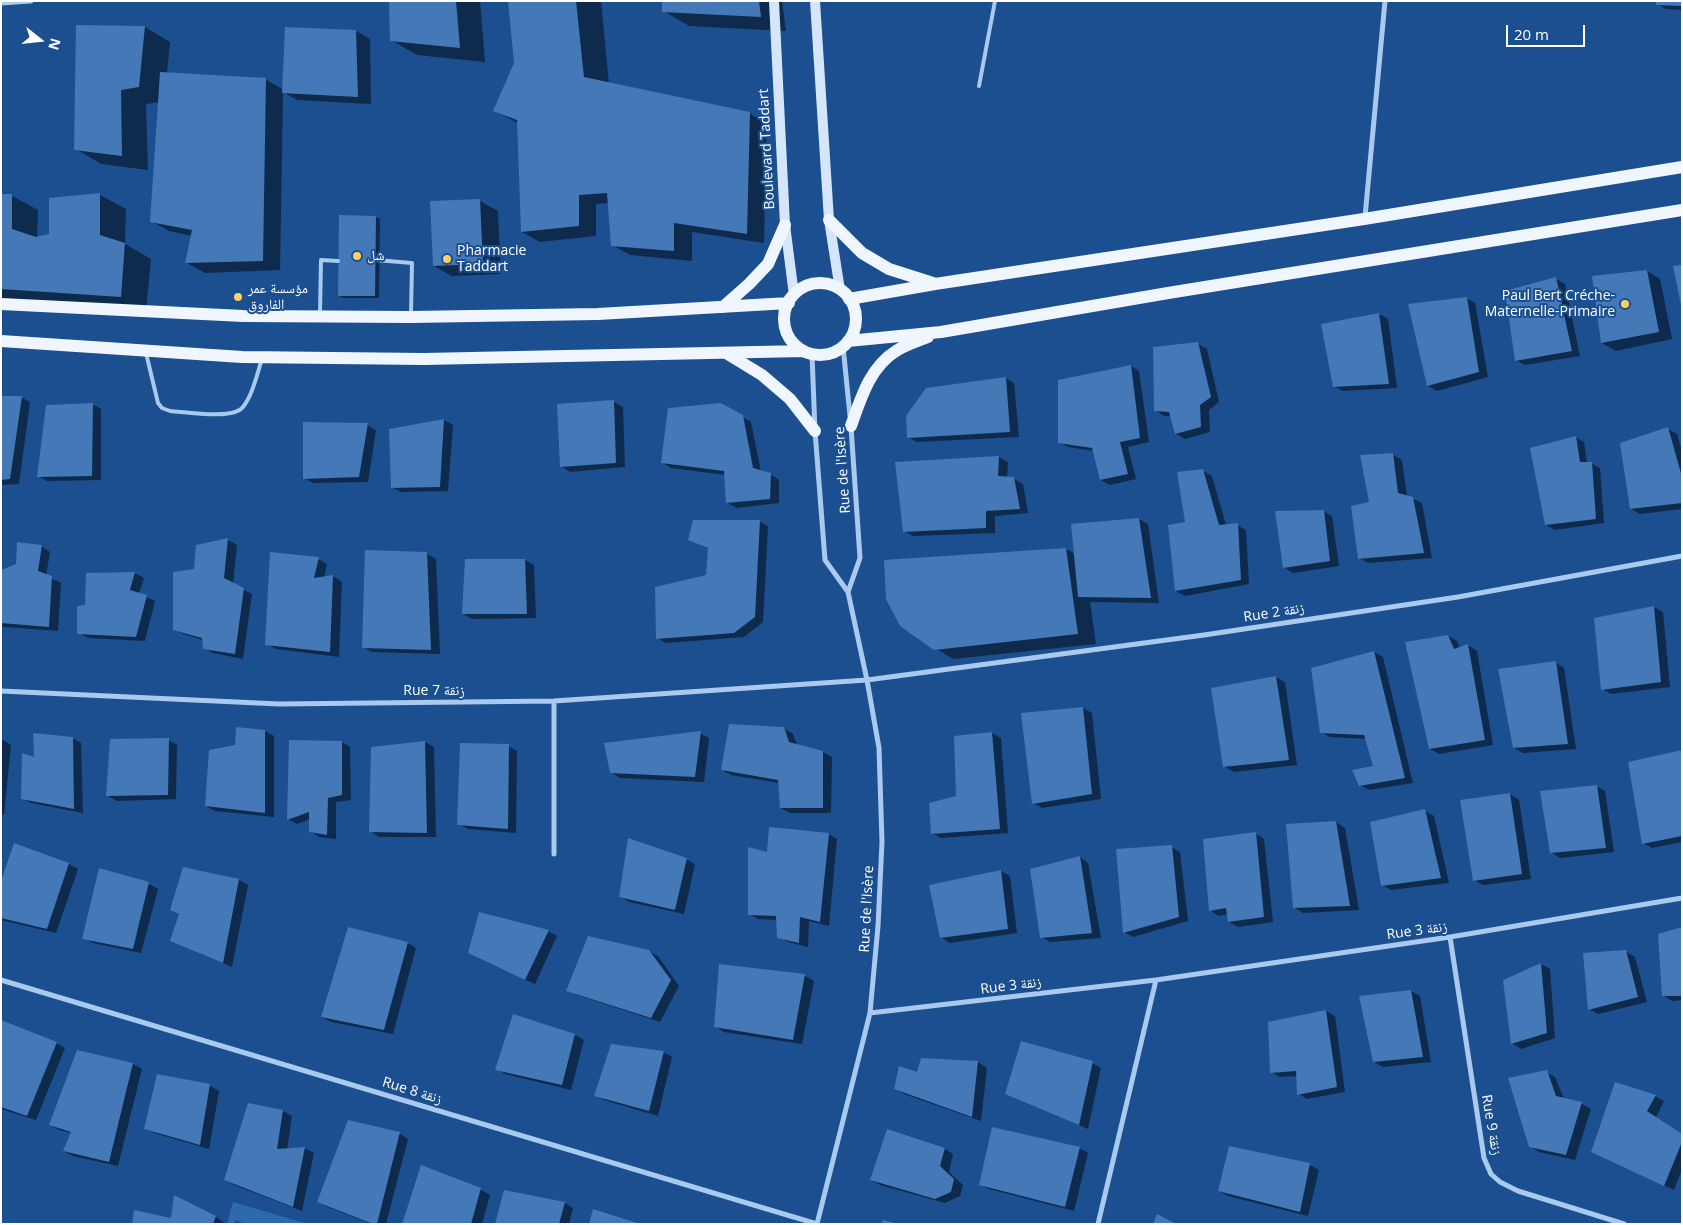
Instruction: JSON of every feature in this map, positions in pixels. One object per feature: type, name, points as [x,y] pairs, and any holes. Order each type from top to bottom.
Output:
[{"type":"main road","points":[[844,294],[935,284],[1364,219],[1682,167]]},
{"type":"main road","points":[[846,343],[941,332],[1178,291],[1682,210]]},
{"type":"main road","points":[[829,220],[868,257],[888,269],[935,284]]},
{"type":"main road","points":[[723,307],[768,264],[785,225]]},
{"type":"main road","points":[[1,341],[263,358],[424,359],[726,353],[808,353],[819,355],[831,353],[846,343],[854,330],[855,322],[853,307],[844,294],[827,284],[814,284],[804,287],[791,299],[784,316],[786,330],[792,342],[808,353]]},
{"type":"main road","points":[[1,304],[243,316],[411,317],[598,314],[723,307],[791,299]]},
{"type":"main road","points":[[851,426],[862,394],[874,372],[884,359],[898,349],[941,332]]},
{"type":"main road","points":[[726,353],[762,375],[790,399],[815,431]]},
{"type":"street","points":[[1,3],[31,1]]},
{"type":"street","name":"Boulevard Taddart","points":[[774,1],[785,225],[791,299]]},
{"type":"street","points":[[815,1],[829,220],[844,294]]},
{"type":"street","points":[[1364,219],[1385,1]]},
{"type":"street","name":"Rue de l'Isère","points":[[846,343],[860,558],[848,592]]},
{"type":"street","name":"Rue de l'Isère","points":[[808,353],[825,560],[848,592],[867,680],[879,748],[882,842],[878,926],[870,1014],[817,1224]]},
{"type":"street","name":"Rue 2 زنقة","points":[[867,680],[1214,633],[1438,600],[1682,556]]},
{"type":"street","name":"Rue 7 زنقة","points":[[1,691],[279,704],[554,701],[867,680]]},
{"type":"street","points":[[554,701],[554,854]]},
{"type":"street","name":"Rue 3 زنقة","points":[[870,1014],[1156,980],[1450,938],[1682,898]]},
{"type":"street","name":"Rue 9 زنقة","points":[[1450,938],[1484,1158],[1491,1174],[1500,1182],[1518,1191],[1624,1224]]},
{"type":"street","name":"Rue 8 زنقة","points":[[1,980],[817,1224]]},
{"type":"street","points":[[1098,1224],[1156,980]]},
{"type":"lane","points":[[980,86],[995,1]]},
{"type":"lane","points":[[320,316],[322,260],[338,261]]},
{"type":"lane","points":[[376,260],[412,263],[411,317]]},
{"type":"lane","points":[[146,351],[158,403],[162,408],[170,411],[228,414],[238,412],[243,408],[248,398],[263,358]]},
{"type":"shaded area","points":[[233,1202],[308,1224],[248,1224],[235,1220],[234,1224],[227,1224]]},
{"type":"building","points":[[389,1],[456,1],[460,48],[390,41]]},
{"type":"building","points":[[508,1],[576,1],[584,77],[750,112],[747,234],[674,223],[674,251],[611,246],[607,193],[579,195],[579,226],[521,232],[517,120],[493,111],[514,63]]},
{"type":"building","points":[[662,1],[759,1],[761,17],[662,12]]},
{"type":"building","points":[[1656,1],[1682,1],[1682,6],[1656,5]]},
{"type":"building","points":[[76,25],[145,26],[139,87],[121,90],[122,156],[74,150]]},
{"type":"building","points":[[285,27],[356,30],[358,97],[282,93]]},
{"type":"building","points":[[160,72],[266,78],[263,261],[185,263],[192,230],[150,222]]},
{"type":"building","points":[[100,193],[100,235],[125,243],[121,297],[1,289],[1,194],[12,194],[12,229],[36,237],[49,234],[49,198]]},
{"type":"building","points":[[480,199],[483,264],[433,266],[430,201]]},
{"type":"building","points":[[339,215],[376,216],[375,296],[338,296]]},
{"type":"building","points":[[1682,265],[1682,305],[1681,305],[1673,266]]},
{"type":"building","name":"Paul Bert Créche- Maternelle-Primaire","points":[[1647,270],[1659,332],[1601,343],[1592,276]]},
{"type":"building","points":[[1556,277],[1572,351],[1515,361],[1505,291]]},
{"type":"building","points":[[1467,297],[1479,372],[1427,386],[1408,304]]},
{"type":"building","points":[[1379,313],[1389,384],[1333,387],[1321,324]]},
{"type":"building","points":[[1198,342],[1211,397],[1200,405],[1201,427],[1175,434],[1169,412],[1154,411],[1153,347]]},
{"type":"building","points":[[1131,365],[1140,438],[1120,442],[1128,474],[1100,480],[1092,448],[1058,443],[1058,380]]},
{"type":"building","points":[[1006,377],[1010,432],[907,438],[906,416],[926,388]]},
{"type":"building","points":[[1,396],[22,396],[10,479],[1,480]]},
{"type":"building","points":[[614,400],[616,463],[560,467],[557,404]]},
{"type":"building","points":[[93,403],[92,476],[37,477],[46,405]]},
{"type":"building","points":[[721,403],[743,415],[753,468],[771,473],[770,499],[726,503],[724,471],[661,463],[668,408]]},
{"type":"building","points":[[444,419],[440,487],[391,488],[389,429]]},
{"type":"building","points":[[303,422],[368,423],[359,477],[303,479]]},
{"type":"building","points":[[1668,427],[1682,477],[1682,503],[1630,509],[1620,443]]},
{"type":"building","points":[[1576,436],[1580,462],[1592,462],[1596,519],[1545,525],[1530,448]]},
{"type":"building","points":[[1393,453],[1398,493],[1413,497],[1424,553],[1358,559],[1351,506],[1369,502],[1360,455]]},
{"type":"building","points":[[999,456],[998,476],[1014,477],[1020,509],[986,511],[986,528],[903,532],[895,462]]},
{"type":"building","points":[[1203,469],[1219,525],[1238,523],[1241,580],[1175,591],[1168,525],[1185,522],[1177,472]]},
{"type":"building","points":[[1324,510],[1330,561],[1283,568],[1275,511]]},
{"type":"building","points":[[1139,518],[1151,598],[1078,597],[1071,524]]},
{"type":"building","points":[[693,520],[760,520],[755,617],[734,633],[656,639],[655,587],[706,575],[708,548],[688,540]]},
{"type":"building","points":[[228,538],[224,578],[244,588],[235,654],[203,649],[202,638],[173,630],[173,572],[194,569],[196,545]]},
{"type":"building","points":[[17,542],[42,545],[38,571],[52,576],[49,627],[1,623],[1,570],[16,564]]},
{"type":"building","points":[[1066,548],[1078,634],[934,650],[900,626],[886,599],[884,560]]},
{"type":"building","points":[[365,550],[427,552],[431,650],[362,648]]},
{"type":"building","points":[[270,552],[319,557],[314,578],[333,575],[330,652],[265,645]]},
{"type":"building","points":[[465,559],[525,559],[527,614],[462,614]]},
{"type":"building","points":[[135,572],[130,590],[147,595],[136,637],[77,634],[77,606],[85,605],[86,573]]},
{"type":"building","points":[[1654,606],[1661,682],[1601,690],[1594,618]]},
{"type":"building","points":[[1448,635],[1454,649],[1468,644],[1485,740],[1429,749],[1405,642]]},
{"type":"building","points":[[1374,651],[1405,778],[1359,786],[1352,770],[1373,766],[1364,735],[1320,733],[1311,668]]},
{"type":"building","points":[[1556,661],[1568,744],[1513,748],[1498,669]]},
{"type":"building","points":[[1276,676],[1289,760],[1223,767],[1211,688]]},
{"type":"building","points":[[1083,707],[1092,794],[1032,804],[1021,713]]},
{"type":"building","points":[[729,724],[784,727],[789,742],[823,751],[823,808],[780,808],[778,780],[721,770]]},
{"type":"building","points":[[236,727],[265,730],[265,813],[205,806],[209,750],[235,745]]},
{"type":"building","points":[[701,731],[695,777],[610,773],[604,743]]},
{"type":"building","points":[[992,732],[1000,829],[931,834],[929,803],[956,796],[954,736]]},
{"type":"building","points":[[33,733],[73,737],[74,809],[21,799],[22,753],[34,757]]},
{"type":"building","points":[[169,738],[168,795],[106,796],[110,739]]},
{"type":"building","points":[[289,740],[342,741],[342,795],[328,798],[327,835],[309,832],[309,812],[287,820]]},
{"type":"building","points":[[425,741],[427,833],[369,832],[371,747]]},
{"type":"building","points":[[460,743],[509,744],[508,829],[457,825]]},
{"type":"building","points":[[1682,750],[1682,836],[1642,844],[1628,762]]},
{"type":"building","points":[[1597,785],[1606,848],[1550,853],[1540,791]]},
{"type":"building","points":[[1510,793],[1522,874],[1473,881],[1460,800]]},
{"type":"building","points":[[1425,809],[1441,878],[1381,886],[1370,822]]},
{"type":"building","points":[[1336,821],[1350,906],[1293,908],[1286,824]]},
{"type":"building","points":[[769,827],[829,833],[820,922],[800,917],[799,943],[777,938],[776,916],[748,915],[748,847],[767,852]]},
{"type":"building","points":[[1256,832],[1264,917],[1228,922],[1226,908],[1209,911],[1203,839]]},
{"type":"building","points":[[628,838],[687,858],[675,910],[619,897]]},
{"type":"building","points":[[14,843],[69,863],[47,929],[1,918],[1,881]]},
{"type":"building","points":[[1172,845],[1179,917],[1123,933],[1116,849]]},
{"type":"building","points":[[1080,856],[1092,933],[1040,938],[1030,869]]},
{"type":"building","points":[[183,867],[239,879],[223,963],[170,941],[179,914],[170,910]]},
{"type":"building","points":[[99,868],[149,882],[133,949],[82,939]]},
{"type":"building","points":[[1001,870],[1008,929],[940,938],[929,885]]},
{"type":"building","points":[[479,912],[549,930],[525,980],[468,953]]},
{"type":"building","points":[[348,927],[408,942],[384,1030],[321,1017]]},
{"type":"building","points":[[1682,927],[1682,996],[1662,996],[1658,934]]},
{"type":"building","points":[[588,936],[649,950],[671,980],[651,1018],[566,991]]},
{"type":"building","points":[[1626,950],[1638,997],[1588,1010],[1583,953]]},
{"type":"building","points":[[1541,963],[1547,1033],[1511,1044],[1503,980]]},
{"type":"building","points":[[719,964],[805,974],[793,1040],[714,1027]]},
{"type":"building","points":[[1411,990],[1423,1057],[1373,1062],[1359,996]]},
{"type":"building","points":[[1326,1010],[1337,1087],[1297,1095],[1296,1071],[1270,1073],[1268,1022]]},
{"type":"building","points":[[513,1014],[575,1034],[562,1085],[495,1070]]},
{"type":"building","points":[[1,1020],[57,1042],[27,1116],[1,1107]]},
{"type":"building","points":[[1021,1041],[1093,1061],[1079,1125],[1005,1094]]},
{"type":"building","points":[[611,1044],[664,1051],[649,1111],[594,1096]]},
{"type":"building","points":[[77,1050],[133,1063],[109,1162],[63,1151],[71,1132],[49,1125]]},
{"type":"building","points":[[921,1058],[978,1061],[972,1117],[894,1089],[899,1066],[917,1072]]},
{"type":"building","points":[[1547,1070],[1556,1096],[1582,1102],[1566,1155],[1529,1147],[1508,1078]]},
{"type":"building","points":[[157,1074],[210,1084],[200,1145],[144,1129]]},
{"type":"building","points":[[1615,1082],[1656,1095],[1647,1111],[1682,1134],[1682,1142],[1664,1186],[1591,1152]]},
{"type":"building","points":[[248,1103],[283,1110],[277,1149],[305,1147],[293,1207],[224,1180]]},
{"type":"building","points":[[348,1120],[400,1132],[377,1224],[317,1202]]},
{"type":"building","points":[[992,1127],[1080,1147],[1065,1207],[979,1185]]},
{"type":"building","points":[[887,1129],[945,1148],[940,1166],[954,1179],[951,1192],[935,1199],[870,1180]]},
{"type":"building","points":[[1229,1146],[1310,1163],[1300,1212],[1218,1191]]},
{"type":"building","points":[[421,1165],[481,1188],[471,1224],[402,1224]]},
{"type":"building","points":[[504,1190],[565,1202],[559,1224],[495,1224]]},
{"type":"building","points":[[174,1195],[216,1216],[213,1224],[132,1224],[134,1210],[171,1218]]},
{"type":"building","points":[[593,1209],[637,1223],[637,1224],[589,1224]]},
{"type":"building","points":[[1157,1214],[1176,1224],[1153,1224]]},
{"type":"building","points":[[883,1220],[894,1223],[894,1224],[882,1224]]},
{"type":"place","name":"شل","points":[[357,256]]},
{"type":"place","name":"Pharmacie Taddart","points":[[447,259]]},
{"type":"place","name":"مؤسسة عمر الفاروق","points":[[238,297]]},
{"type":"place","name":"Paul Bert Créche- Maternelle-Primaire","points":[[1625,304]]}]
